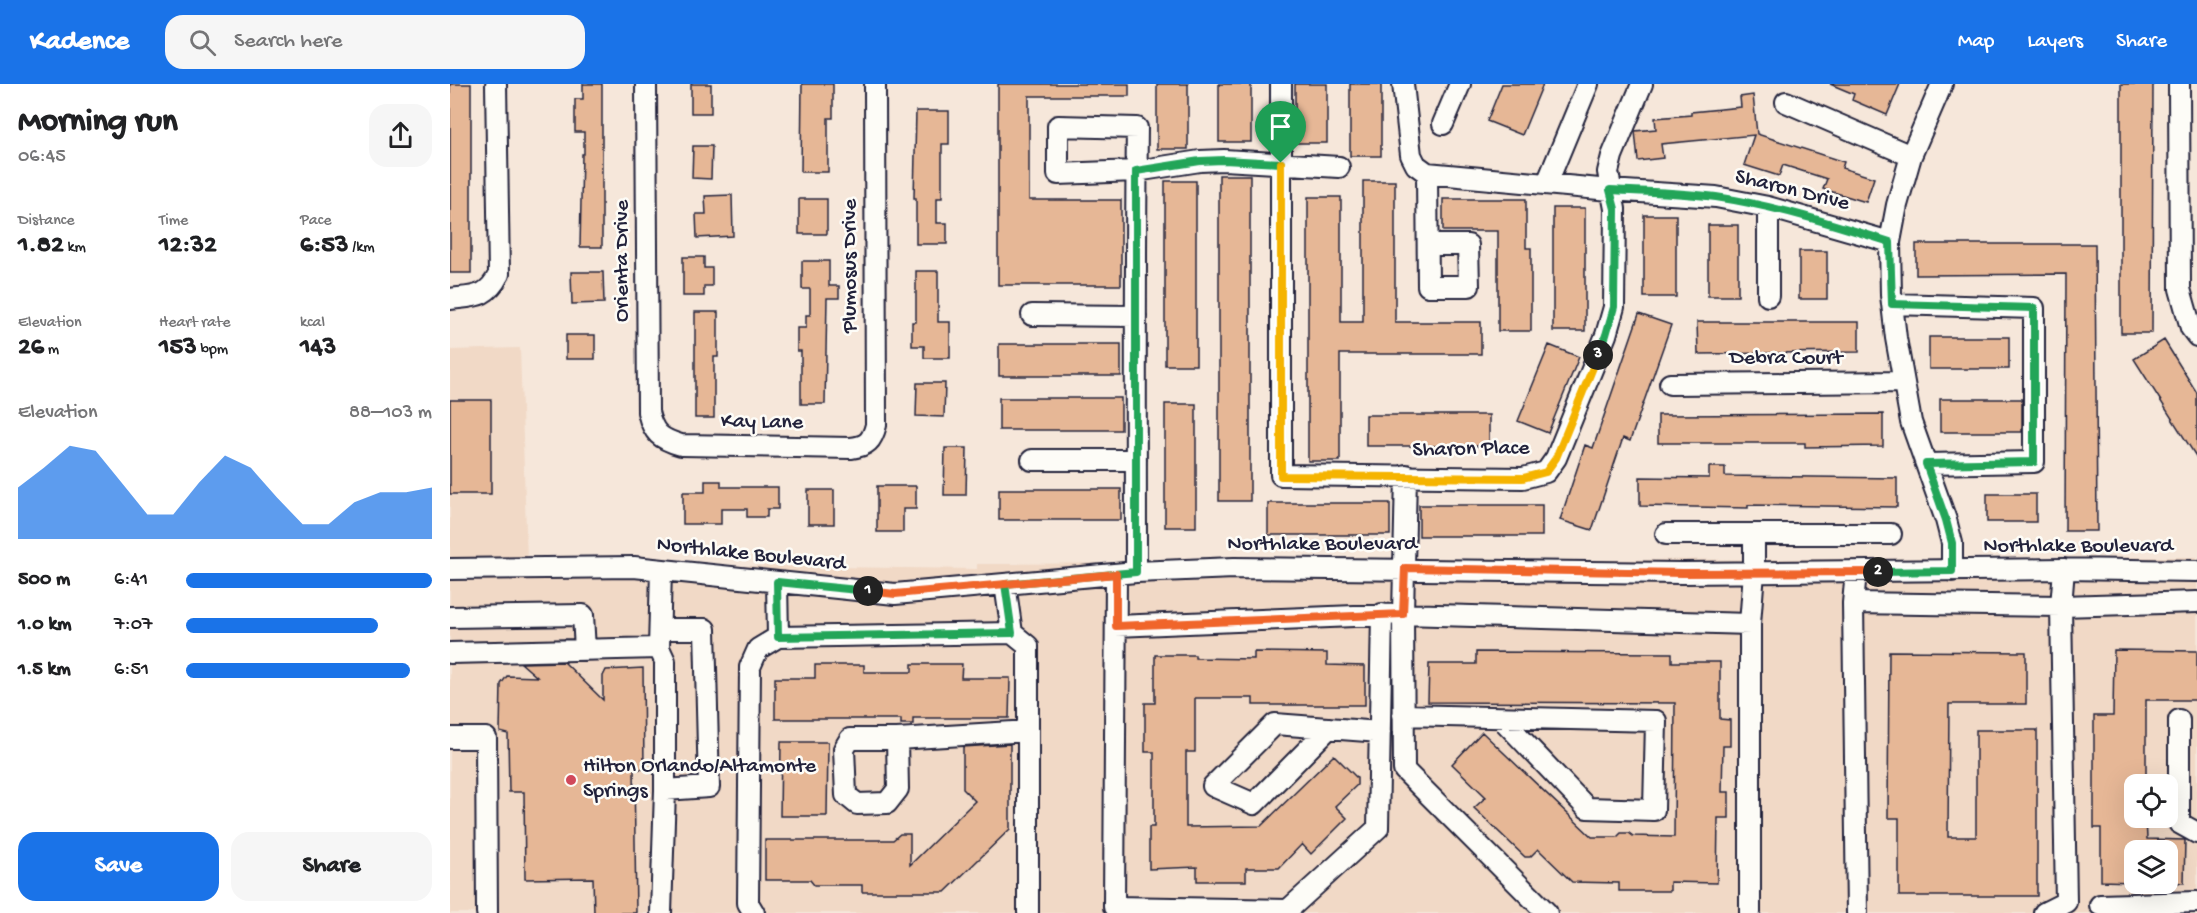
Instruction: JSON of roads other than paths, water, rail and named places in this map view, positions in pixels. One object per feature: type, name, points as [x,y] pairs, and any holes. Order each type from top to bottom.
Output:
[{"type":"street","points":[[450,299],[483,295],[493,286],[500,274],[496,84]]},
{"type":"street","name":"Orienta Drive","points":[[646,84],[648,412],[652,427],[659,435]]},
{"type":"street","name":"Plumosus Drive","points":[[867,444],[873,437],[876,425],[875,84]]},
{"type":"street","points":[[1281,84],[1281,163]]},
{"type":"street","points":[[1403,84],[1411,155],[1416,165],[1427,173],[1610,190]]},
{"type":"street","points":[[1443,124],[1460,84]]},
{"type":"street","points":[[1547,183],[1588,84]]},
{"type":"street","name":"Sharon Place","points":[[1281,163],[1281,476],[1523,478],[1546,472],[1556,458],[1606,335],[1614,307],[1615,209],[1608,172],[1612,156],[1642,84]]},
{"type":"street","points":[[1942,84],[1911,156],[1897,205],[1890,242],[1892,304],[1903,382],[1911,422],[1952,543],[1952,571]]},
{"type":"street","points":[[2179,84],[2188,222],[2180,289],[2191,328],[2197,336]]},
{"type":"street","points":[[1786,102],[1911,156]]},
{"type":"street","points":[[1136,572],[1136,171],[1137,128],[1058,126],[1058,174],[1136,171],[1200,161],[1224,160],[1339,167]]},
{"type":"street","points":[[1427,173],[1428,245]]},
{"type":"street","name":"Sharon Drive","points":[[1610,190],[1716,197],[1768,207],[1890,242]]},
{"type":"street","points":[[1768,207],[1768,296]]},
{"type":"street","points":[[1892,304],[2034,308],[2034,462],[1926,464]]},
{"type":"street","points":[[1032,315],[1136,316]]},
{"type":"street","name":"Debra Court","points":[[1670,384],[1903,382]]},
{"type":"street","name":"Kay Lane","points":[[659,435],[670,442],[681,445],[851,448],[867,444]]},
{"type":"street","points":[[1032,460],[1136,460]]},
{"type":"street","points":[[1406,476],[1402,715],[1404,770],[1547,913]]},
{"type":"street","points":[[1666,534],[1891,534]]},
{"type":"street","points":[[1750,913],[1750,624],[1755,534]]},
{"type":"street","name":"Northlake Boulevard","points":[[450,569],[634,567],[895,594],[1136,572],[1234,568],[1754,572],[1952,571],[2062,588],[2197,571]]},
{"type":"street","points":[[661,913],[665,790],[665,661],[660,638],[662,570]]},
{"type":"street","points":[[1856,572],[1853,603],[1857,913]]},
{"type":"street","points":[[1116,574],[1114,907],[1288,910],[1378,828],[1382,615]]},
{"type":"street","points":[[777,582],[778,637]]},
{"type":"street","points":[[1005,584],[1012,633]]},
{"type":"street","points":[[1853,603],[2062,588],[2197,602]]},
{"type":"street","points":[[2044,913],[2066,902],[2062,588]]},
{"type":"street","points":[[1116,626],[1403,614],[1750,624]]},
{"type":"street","points":[[450,617],[583,615],[585,650]]},
{"type":"street","points":[[450,652],[585,650],[705,629],[709,788],[665,790]]},
{"type":"street","points":[[754,913],[748,903],[750,667],[758,649],[778,637],[1012,633],[1028,646],[1028,913]]},
{"type":"street","points":[[1402,715],[1656,722],[1654,810],[1587,808],[1502,719]]},
{"type":"street","points":[[2179,720],[2179,823],[2197,833]]},
{"type":"street","points":[[1329,728],[1254,804],[1213,786],[1275,724],[1329,728],[1380,732]]},
{"type":"street","points":[[897,739],[1028,731]]},
{"type":"street","points":[[450,738],[486,738],[487,913]]},
{"type":"street","points":[[2100,905],[2197,902]]},
{"type":"place","name":"Hilton Orlando/Altamonte Springs","points":[[571,780]]}]
